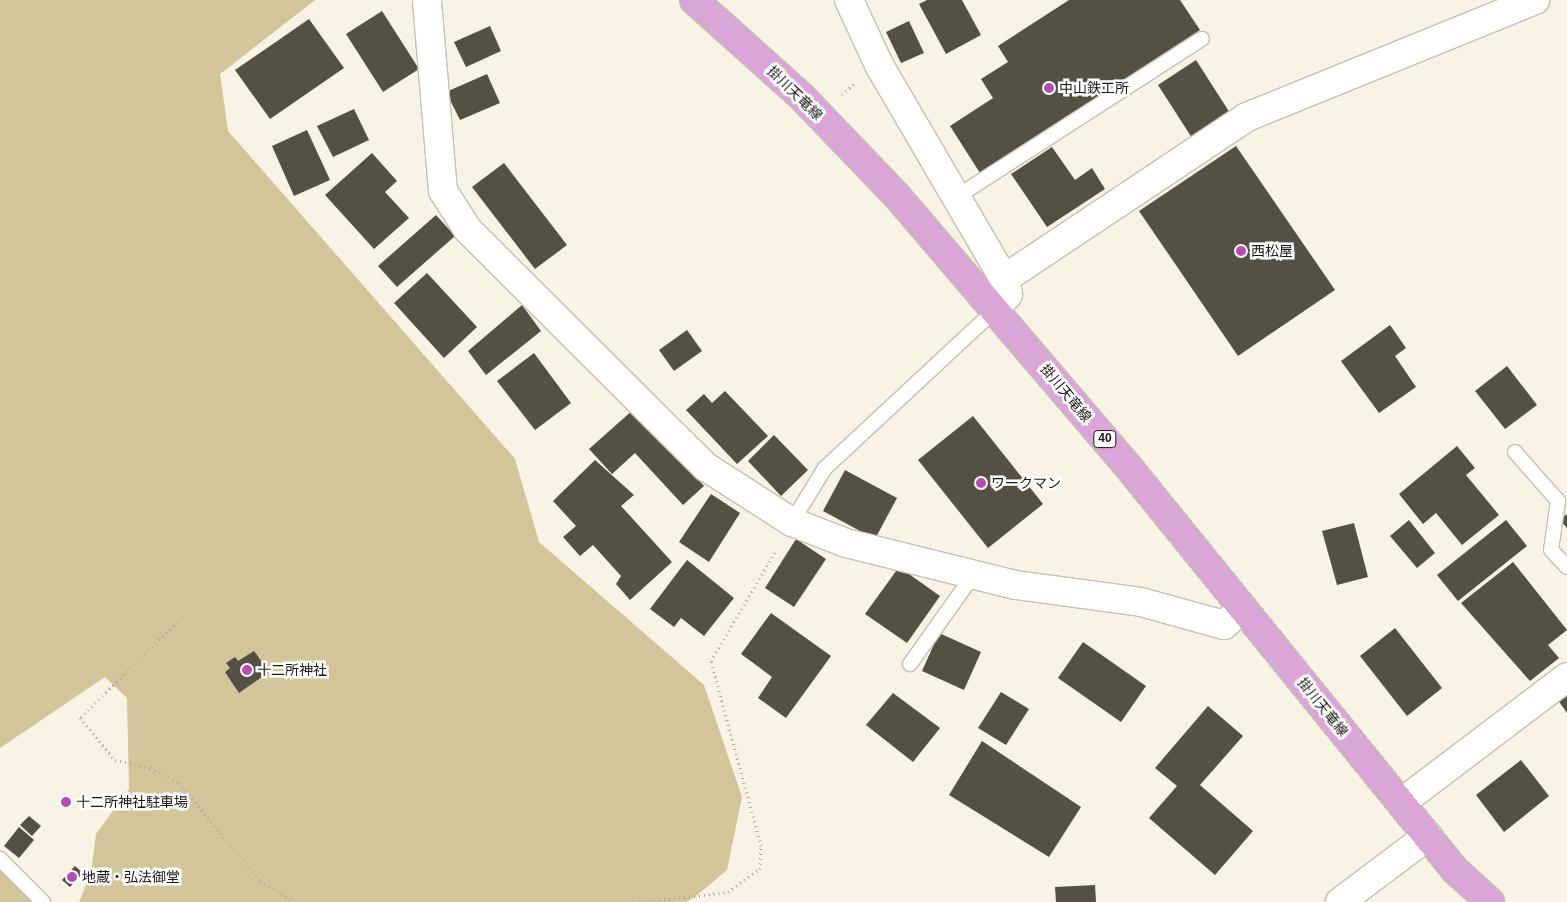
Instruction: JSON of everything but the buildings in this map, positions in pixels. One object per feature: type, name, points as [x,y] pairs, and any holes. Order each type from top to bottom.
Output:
[{"type":"main road","name":"掛川天竜線","points":[[694,0],[802,97],[897,196],[996,309],[1455,870],[1490,902]]},
{"type":"street","points":[[427,0],[443,191],[468,230],[706,467],[792,522],[846,543],[1016,585],[1141,602],[1224,625],[1242,608]]},
{"type":"street","points":[[849,0],[879,65],[958,196],[1004,279],[1008,294],[996,309]]},
{"type":"street","points":[[1004,279],[1247,116],[1534,0]]},
{"type":"street","points":[[1401,803],[1567,677]]},
{"type":"street","points":[[1340,902],[1428,836]]},
{"type":"lane","points":[[958,196],[1202,39]]},
{"type":"lane","points":[[792,522],[825,468],[996,309]]},
{"type":"lane","points":[[1515,452],[1558,501],[1551,550],[1567,567]]},
{"type":"lane","points":[[910,664],[974,574]]},
{"type":"lane","points":[[0,859],[44,902]]},
{"type":"path","points":[[838,98],[854,84]]},
{"type":"path","points":[[639,902],[728,892],[760,869],[761,846],[711,661],[792,522]]},
{"type":"path","points":[[181,618],[80,718],[115,760],[150,768],[179,783],[260,881],[295,902]]},
{"type":"shaded area","points":[[0,0],[315,0],[220,74],[228,131],[515,459],[539,542],[704,685],[742,797],[727,870],[695,897],[686,902],[79,902],[91,873],[96,834],[129,789],[127,698],[105,677],[0,748]]},
{"type":"shaded area","points":[[0,868],[34,902],[0,902]]},
{"type":"place","name":"中山鉄工所","points":[[1049,88]]},
{"type":"place","name":"西松屋","points":[[1241,251]]},
{"type":"place","name":"ワークマン","points":[[981,483]]},
{"type":"place","name":"十二所神社","points":[[247,670]]},
{"type":"place","name":"十二所神社駐車場","points":[[66,802]]},
{"type":"place","name":"地蔵・弘法御堂","points":[[72,877]]}]
